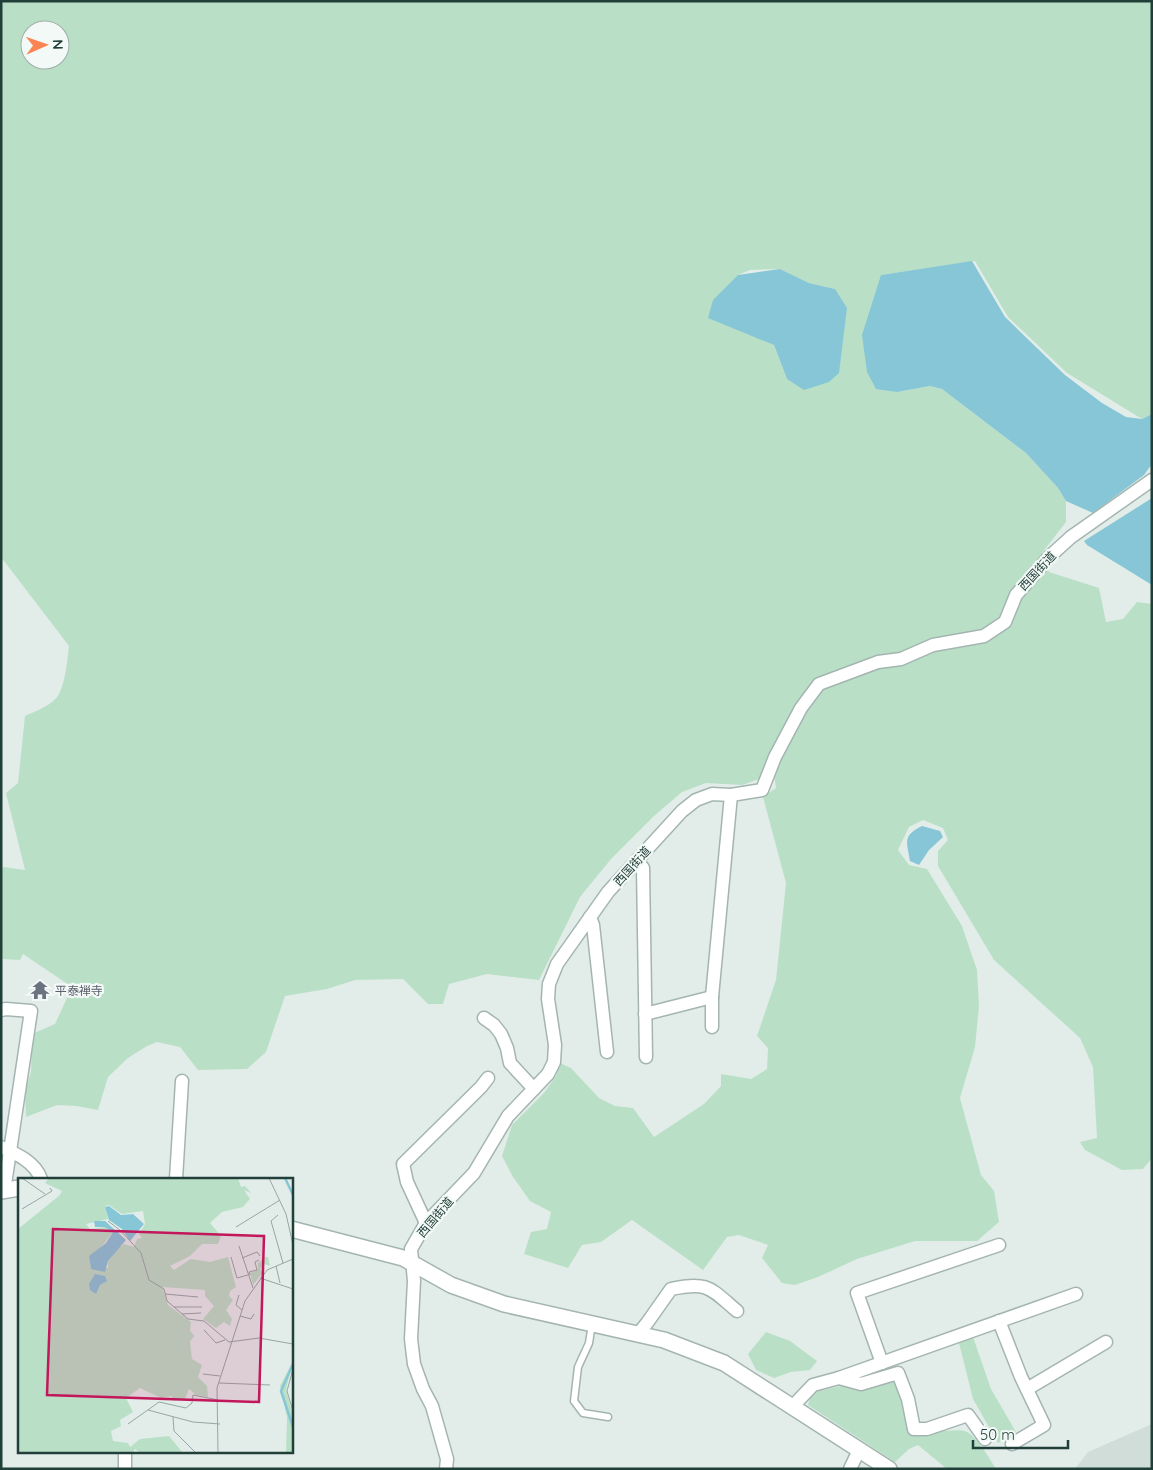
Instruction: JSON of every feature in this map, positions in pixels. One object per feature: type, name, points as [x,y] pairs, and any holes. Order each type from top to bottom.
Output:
[{"type":"street","name":"西国街道","points":[[446,1469],[447,1459],[432,1406],[423,1389],[414,1364],[411,1339],[414,1280],[411,1248],[426,1223],[474,1173],[508,1116],[548,1074],[554,1062],[555,1045],[548,999],[549,984],[557,964],[608,892],[682,812],[696,800],[712,794],[731,795],[762,790],[775,757],[801,708],[819,684],[878,662],[901,659],[933,645],[984,636],[1004,622],[1016,595],[1049,557],[1071,537],[1152,480]]},
{"type":"street","points":[[712,1027],[712,997],[731,795]]},
{"type":"street","points":[[637,860],[643,868],[646,1057]]},
{"type":"street","points":[[590,918],[593,926],[607,1052]]},
{"type":"street","points":[[645,1014],[712,997]]},
{"type":"street","points":[[1,1010],[31,1011],[6,1149],[8,1190]]},
{"type":"street","points":[[484,1018],[494,1025],[501,1034],[507,1048],[510,1063],[534,1090]]},
{"type":"street","points":[[426,1223],[408,1182],[403,1164],[488,1078]]},
{"type":"street","points":[[176,1178],[182,1081]]},
{"type":"street","points":[[6,1149],[38,1170],[41,1178]]},
{"type":"street","points":[[292,1229],[403,1258],[451,1285],[504,1304],[664,1340],[724,1363],[889,1469]]},
{"type":"street","points":[[882,1363],[857,1293],[999,1245]]},
{"type":"street","points":[[638,1334],[648,1323],[671,1288],[687,1285],[708,1287],[737,1311]]},
{"type":"street","points":[[792,1407],[813,1385],[839,1378],[1076,1294]]},
{"type":"street","points":[[999,1321],[1044,1425],[1012,1444]]},
{"type":"street","points":[[1027,1389],[1106,1342]]},
{"type":"street","points":[[839,1378],[861,1384],[898,1373],[908,1399],[914,1429],[927,1429],[968,1415],[985,1439]]},
{"type":"street","points":[[850,1469],[859,1450]]},
{"type":"street","points":[[125,1452],[125,1469]]},
{"type":"lane","points":[[592,1324],[589,1343],[578,1367],[574,1401],[583,1413],[608,1417]]},
{"type":"shaded area","points":[[1152,1424],[1152,1469],[1075,1469],[1088,1452]]},
{"type":"green space","points":[[1,1],[1152,1],[1152,414],[1142,419],[1067,373],[1008,317],[975,261],[881,275],[897,392],[930,386],[942,389],[1026,453],[1058,488],[1066,501],[1066,522],[1042,553],[1049,572],[1099,588],[1106,622],[1123,619],[1137,602],[1152,604],[1152,1158],[1143,1169],[1122,1170],[1085,1150],[1080,1142],[1097,1138],[1093,1067],[1080,1038],[994,960],[938,866],[938,851],[948,840],[943,828],[923,820],[909,827],[898,850],[909,865],[927,869],[962,926],[977,970],[979,1006],[975,1047],[960,1098],[981,1175],[994,1191],[999,1222],[977,1241],[915,1241],[857,1259],[818,1277],[795,1285],[782,1283],[762,1258],[768,1245],[739,1235],[727,1237],[703,1270],[632,1220],[601,1242],[582,1245],[568,1268],[524,1254],[531,1232],[547,1229],[551,1212],[530,1201],[513,1177],[502,1156],[512,1125],[544,1093],[556,1076],[560,1063],[571,1068],[599,1098],[615,1106],[633,1108],[654,1137],[704,1104],[721,1086],[721,1074],[751,1079],[767,1069],[768,1048],[757,1036],[776,980],[786,883],[763,797],[776,788],[774,774],[742,785],[706,783],[682,792],[654,816],[611,859],[580,897],[539,980],[487,974],[449,984],[443,1004],[428,1004],[403,979],[355,980],[327,989],[285,996],[266,1052],[247,1069],[198,1070],[180,1047],[157,1042],[128,1058],[108,1077],[98,1110],[57,1105],[26,1117],[25,1092],[31,1072],[32,1034],[55,1024],[72,987],[23,954],[20,960],[3,959],[1,948],[1,869],[4,867],[25,870],[6,793],[18,783],[25,716],[49,704],[59,694],[65,677],[69,646],[1,557]],"holes":[[[780,269],[809,283],[835,289],[787,379],[774,345],[738,275],[750,270]]]},
{"type":"green space","points":[[766,1332],[790,1341],[817,1361],[810,1370],[791,1372],[774,1378],[756,1370],[748,1354]]},
{"type":"green space","points":[[973,1337],[991,1389],[1016,1432],[998,1443],[973,1399],[959,1343]]},
{"type":"green space","points":[[896,1379],[907,1417],[909,1435],[948,1431],[967,1432],[979,1443],[996,1469],[947,1469],[918,1445],[909,1449],[895,1462],[808,1405],[811,1393],[845,1385]]},
{"type":"water","points":[[972,261],[1005,317],[1065,375],[1102,403],[1126,417],[1142,419],[1152,414],[1152,464],[1144,475],[1093,513],[1066,501],[1058,488],[1026,453],[942,389],[930,386],[897,392],[876,389],[867,372],[862,335],[881,275]]},
{"type":"water","points":[[780,269],[809,283],[835,289],[847,308],[839,373],[829,382],[804,390],[787,379],[774,345],[708,318],[713,300],[738,275]]},
{"type":"water","points":[[1152,498],[1152,585],[1087,545],[1084,541]]},
{"type":"water","points":[[922,826],[940,831],[943,837],[929,850],[919,865],[910,861],[907,840],[911,833]]},
{"type":"place","name":"平泰禅寺","points":[[40,990]]}]
